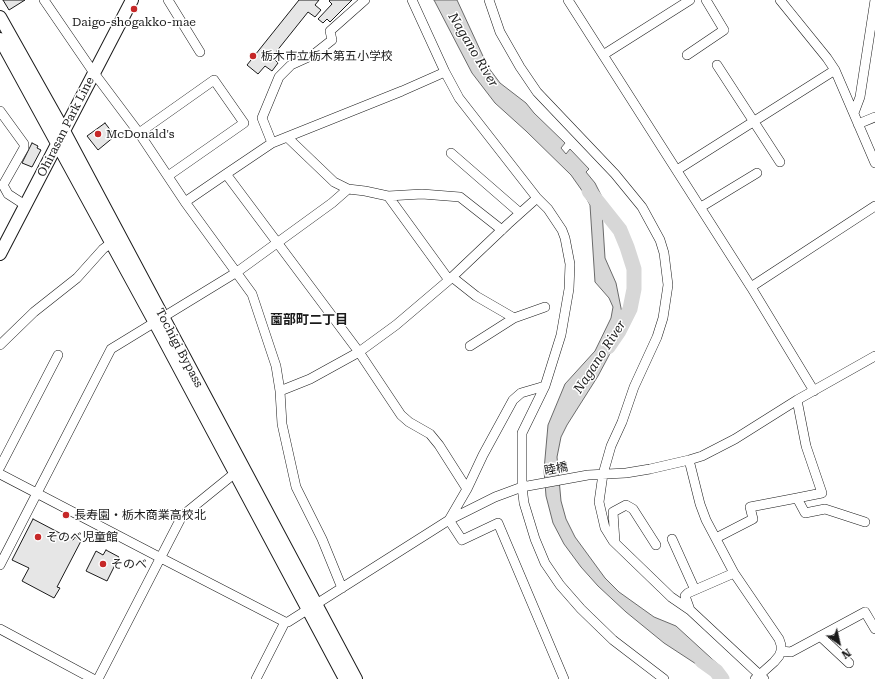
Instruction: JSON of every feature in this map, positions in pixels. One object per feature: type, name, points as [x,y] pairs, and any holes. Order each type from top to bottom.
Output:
[{"type":"main road","name":"Ohirasan Park Line","points":[[0,254],[132,0]]},
{"type":"main road","name":"Tochigi Bypass","points":[[0,17],[64,131],[115,240]]},
{"type":"main road","name":"Tochigi Bypass","points":[[0,39],[57,144],[115,240],[159,319],[313,607],[345,679]]},
{"type":"main road","name":"Tochigi Bypass","points":[[159,319],[235,473],[356,679]]},
{"type":"street","points":[[44,0],[94,73],[139,133],[185,202],[252,294],[272,352],[280,391],[282,424],[296,487],[322,540],[342,588]]},
{"type":"street","points":[[168,0],[200,52]]},
{"type":"street","points":[[272,143],[262,118],[279,77],[291,65],[313,55],[332,40],[330,31],[365,0]]},
{"type":"street","points":[[412,0],[445,72],[463,103],[537,198],[548,209],[562,230],[565,238],[570,264],[569,289],[565,317],[545,386],[522,433],[525,486],[524,503],[535,540],[545,563],[560,585],[581,609],[613,640],[664,679]]},
{"type":"street","points":[[489,0],[500,32],[520,67],[537,92],[615,174],[642,207],[660,240],[664,253],[668,284],[657,337],[634,387],[622,422],[611,446],[603,474],[598,502],[605,528],[615,542],[671,596],[690,610],[722,640],[760,678],[774,662],[781,651],[781,645],[779,639],[734,572],[706,520],[700,504],[689,460]]},
{"type":"street","points":[[568,0],[751,287],[814,391]]},
{"type":"street","points":[[603,55],[690,0]]},
{"type":"street","points":[[687,55],[724,30],[706,0]]},
{"type":"street","points":[[780,0],[835,70],[875,163]]},
{"type":"street","points":[[854,113],[860,98],[875,0]]},
{"type":"street","points":[[718,65],[780,162]]},
{"type":"street","points":[[677,170],[835,70]]},
{"type":"street","points":[[185,202],[272,143],[402,91],[445,72]]},
{"type":"street","points":[[139,133],[214,80],[244,123],[168,176]]},
{"type":"street","points":[[0,111],[24,144],[24,148],[3,185],[8,194],[25,205]]},
{"type":"street","points":[[858,124],[875,117]]},
{"type":"street","points":[[287,137],[334,182],[348,189],[388,196],[422,194],[460,198],[502,230]]},
{"type":"street","points":[[451,153],[520,213]]},
{"type":"street","points":[[701,208],[757,173]]},
{"type":"street","points":[[226,174],[359,352],[401,415],[430,434],[439,445],[467,489]]},
{"type":"street","points":[[0,565],[111,349],[237,272],[332,203],[348,189]]},
{"type":"street","points":[[388,196],[451,279],[476,296],[514,318]]},
{"type":"street","points":[[280,391],[310,379],[359,352],[396,325],[451,279],[537,198]]},
{"type":"street","points":[[751,287],[875,206]]},
{"type":"street","points":[[0,345],[34,312],[77,278],[103,249],[115,240]]},
{"type":"street","points":[[470,346],[514,318],[545,307]]},
{"type":"street","points":[[0,467],[58,355]]},
{"type":"street","name":"睦橋","points":[[285,622],[291,621],[449,520],[489,500],[525,486],[588,475],[626,473],[650,469],[702,456],[735,439],[797,400],[875,356]]},
{"type":"street","points":[[545,386],[521,393],[513,400],[483,455],[467,489],[449,520],[462,540],[498,523],[564,679]]},
{"type":"street","points":[[716,538],[753,519],[750,507],[822,493],[806,446],[797,400]]},
{"type":"street","points":[[98,679],[184,513],[235,473]]},
{"type":"street","points":[[0,474],[285,622],[256,679]]},
{"type":"street","points":[[797,498],[805,513],[825,509],[865,522]]},
{"type":"street","points":[[615,542],[613,512],[626,504],[632,509],[656,545]]},
{"type":"street","points":[[672,539],[695,590]]},
{"type":"street","points":[[690,610],[685,596],[734,572]]},
{"type":"street","points":[[781,651],[791,652],[865,612],[875,628]]},
{"type":"street","points":[[0,629],[93,679]]},
{"type":"street","points":[[820,636],[848,663]]},
{"type":"water","points":[[434,0],[457,0],[488,67],[500,83],[526,103],[534,113],[565,143],[561,148],[566,154],[570,149],[589,169],[586,172],[595,183],[601,195],[605,258],[616,283],[623,318],[615,344],[598,376],[561,437],[557,457],[561,501],[566,519],[575,537],[605,578],[619,592],[654,617],[676,626],[723,669],[716,677],[664,643],[626,612],[598,586],[581,567],[564,544],[553,523],[546,496],[544,470],[548,425],[565,384],[595,351],[611,318],[613,307],[609,298],[595,282],[590,205],[571,175],[495,103],[472,73]]},
{"type":"building","points":[[3,0],[25,0],[9,10]]},
{"type":"building","points":[[299,0],[319,0],[315,5],[321,10],[315,17],[308,12],[272,57],[278,63],[272,71],[265,66],[258,74],[247,65]]},
{"type":"building","points":[[352,0],[330,22],[327,19],[323,23],[318,19],[332,4],[329,1]]},
{"type":"building","points":[[105,123],[115,136],[98,150],[87,136]]},
{"type":"building","points":[[32,143],[38,146],[37,148],[41,150],[32,167],[22,163]]},
{"type":"building","points":[[33,519],[73,540],[75,537],[81,541],[57,587],[60,588],[54,598],[22,581],[29,568],[12,560]]},
{"type":"building","name":"そのべ","points":[[106,550],[119,557],[107,581],[86,571],[96,551],[103,555]]},
{"type":"waterway","name":"Nagano River","points":[[589,191],[620,230],[634,269],[634,289],[630,309],[619,331],[608,347]]},
{"type":"waterway","name":"Nagano River","points":[[702,661],[716,671],[722,679]]},
{"type":"place","name":"Daigo-shogakko-mae","points":[[134,9]]},
{"type":"place","name":"栃木市立栃木第五小学校","points":[[253,56]]},
{"type":"place","name":"McDonald's","points":[[98,134]]},
{"type":"place","name":"長寿園・栃木商業高校北","points":[[66,515]]},
{"type":"place","name":"そのべ児童館","points":[[38,537]]},
{"type":"place","name":"そのべ","points":[[103,564]]},
{"type":"district","name":"薗部町二丁目","points":[[309,320]]}]
